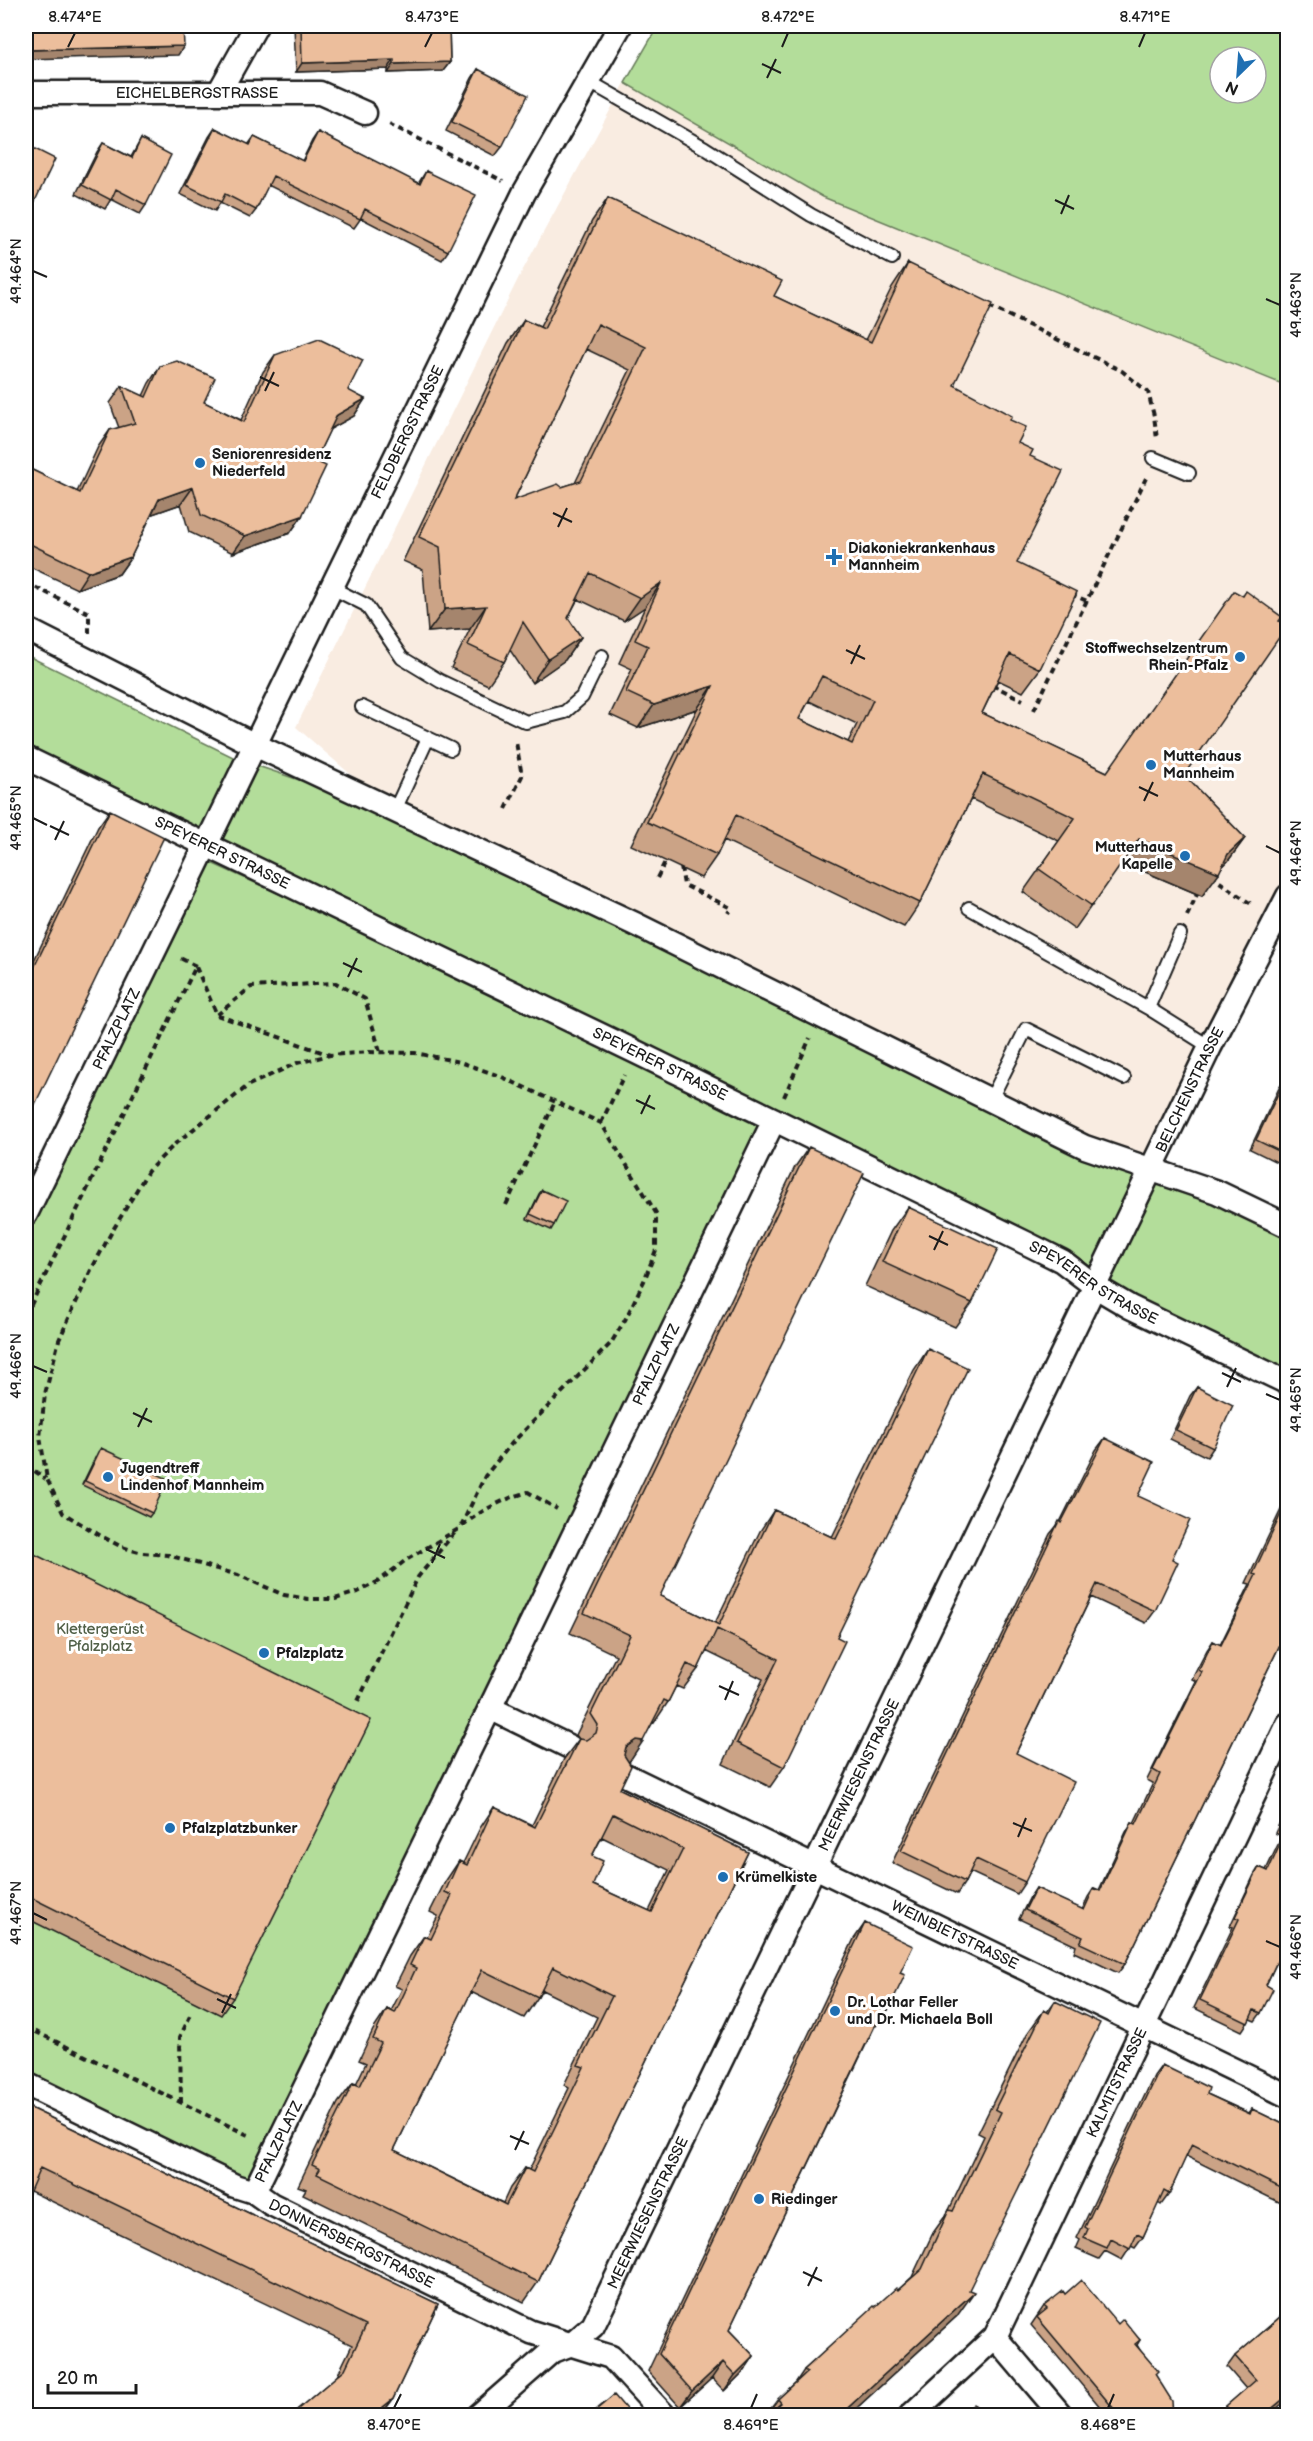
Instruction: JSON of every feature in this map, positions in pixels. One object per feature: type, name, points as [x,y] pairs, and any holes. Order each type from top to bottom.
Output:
[{"type":"street","points":[[219,92],[256,26]]},
{"type":"street","name":"FELDBERGSTRASSE","points":[[206,844],[524,193],[620,26]]},
{"type":"street","name":"EICHELBERGSTRASSE","points":[[26,93],[320,93],[365,113]]},
{"type":"street","points":[[26,629],[255,745],[635,924],[1085,1147],[1217,1192],[1287,1227]]},
{"type":"street","name":"SPEYERER STRASSE","points":[[26,758],[636,1052],[1062,1261],[1096,1287],[1130,1307],[1287,1383]]},
{"type":"street","name":"PFALZPLATZ","points":[[26,1214],[206,844]]},
{"type":"street","name":"BELCHENSTRASSE","points":[[1096,1287],[1210,1047],[1287,896]]},
{"type":"street","name":"PFALZPLATZ","points":[[254,2192],[774,1120]]},
{"type":"street","name":"MEERWIESENSTRASSE","points":[[478,2415],[551,2352],[572,2344],[593,2326],[1096,1287]]},
{"type":"street","points":[[490,1708],[570,1747]]},
{"type":"street","name":"KALMITSTRASSE","points":[[910,2415],[995,2337],[1285,1735]]},
{"type":"street","name":"WEINBIETSTRASSE","points":[[623,1773],[1287,2096]]},
{"type":"street","name":"DONNERSBERGSTRASSE","points":[[26,2084],[235,2186],[254,2192],[271,2204],[531,2332],[611,2357],[665,2415]]},
{"type":"street","points":[[995,2337],[1062,2415]]},
{"type":"lane","points":[[588,81],[705,147],[811,215],[892,258]]},
{"type":"lane","points":[[1153,458],[1189,473]]},
{"type":"lane","points":[[332,588],[366,605],[402,658],[440,681],[526,722],[565,712],[582,697],[602,656]]},
{"type":"lane","points":[[362,707],[452,749]]},
{"type":"lane","points":[[394,812],[428,738]]},
{"type":"lane","points":[[969,908],[1148,1008],[1210,1047]]},
{"type":"lane","points":[[1148,1008],[1180,934]]},
{"type":"lane","points":[[991,1099],[1026,1029],[1124,1078]]},
{"type":"path","points":[[365,113],[485,171],[524,193]]},
{"type":"path","points":[[987,304],[1122,370],[1148,392],[1158,447],[1143,485],[1034,710]]},
{"type":"path","points":[[26,583],[90,613],[88,661]]},
{"type":"path","points":[[1066,591],[1087,601]]},
{"type":"path","points":[[984,681],[1023,700]]},
{"type":"path","points":[[506,809],[522,776],[517,742],[511,738]]},
{"type":"path","points":[[657,878],[668,856],[674,859]]},
{"type":"path","points":[[681,862],[684,885],[732,908],[729,913]]},
{"type":"path","points":[[1206,873],[1275,919]]},
{"type":"path","points":[[1180,934],[1202,883]]},
{"type":"path","points":[[156,946],[196,966],[217,1015],[330,1056]]},
{"type":"path","points":[[26,1315],[196,966]]},
{"type":"path","points":[[217,1015],[250,987],[336,983],[365,999],[380,1052]]},
{"type":"path","points":[[774,1120],[813,1030]]},
{"type":"path","points":[[358,1701],[418,1577],[460,1528],[485,1476],[512,1443],[611,1343],[645,1281],[656,1250],[656,1213],[601,1123],[502,1077],[460,1062],[415,1053],[380,1052],[330,1056],[297,1063],[249,1084],[176,1143],[148,1171],[95,1263],[59,1340],[45,1394],[40,1437],[47,1479],[63,1513],[122,1547],[200,1564],[238,1575],[284,1595],[308,1599],[335,1599],[358,1592],[379,1581],[406,1560],[460,1528],[492,1505],[528,1492],[580,1522]]},
{"type":"path","points":[[601,1123],[636,1052]]},
{"type":"path","points":[[506,1205],[555,1102]]},
{"type":"path","points":[[26,1465],[47,1479]]},
{"type":"path","points":[[181,2103],[180,2037],[191,2014]]},
{"type":"path","points":[[26,2027],[274,2148]]},
{"type":"shaded area","name":"Diakoniekrankenhaus Mannheim","points":[[625,83],[823,197],[1287,386],[1287,896],[1152,1171],[394,812],[296,727],[519,277]]},
{"type":"green space","points":[[658,26],[1287,26],[1287,386],[823,197],[625,83]]},
{"type":"green space","name":"Pfalzplatz","points":[[26,655],[237,759],[394,812],[991,1099],[1287,1229],[1287,1383],[774,1120],[254,2192],[26,2084],[26,1233],[207,861],[738,1103],[26,757]]},
{"type":"building","points":[[26,26],[183,26],[184,46],[26,50]]},
{"type":"building","points":[[301,26],[449,26],[450,62],[394,64],[394,60],[302,63]]},
{"type":"building","points":[[478,69],[528,95],[502,147],[452,122]]},
{"type":"building","points":[[215,128],[250,145],[254,137],[303,161],[318,132],[420,184],[426,171],[476,195],[448,251],[365,209],[360,219],[273,176],[256,210],[225,194],[221,202],[186,185]]},
{"type":"building","points":[[141,139],[171,155],[146,205],[116,189],[111,200],[82,185],[103,143],[132,158]]},
{"type":"building","points":[[27,145],[55,159],[35,201],[26,196]]},
{"type":"building","points":[[608,198],[782,281],[774,296],[871,342],[908,263],[993,304],[954,385],[1012,416],[1010,420],[1026,427],[1018,443],[1033,450],[1030,456],[1063,471],[1017,563],[1077,592],[1040,669],[1010,654],[982,713],[1107,772],[1234,591],[1243,596],[1246,591],[1282,617],[1279,621],[1287,626],[1184,775],[1245,838],[1228,854],[1219,873],[1139,839],[1092,906],[1039,869],[1075,818],[983,774],[920,903],[736,815],[717,855],[647,822],[713,686],[654,705],[626,692],[648,646],[635,640],[661,583],[640,598],[590,573],[568,618],[581,637],[548,659],[523,622],[504,662],[468,645],[486,606],[445,609],[440,547],[419,537],[524,320],[544,329]],"holes":[[[598,324],[646,347],[581,481],[562,487],[558,484],[514,500]],[[822,676],[873,700],[852,744],[799,719]]]},
{"type":"building","name":"Seniorenresidenz Niederfeld","points":[[319,339],[363,360],[348,390],[365,399],[337,415],[315,461],[326,466],[302,516],[245,536],[201,515],[193,487],[159,499],[131,557],[88,572],[26,542],[26,467],[80,493],[110,430],[135,423],[122,386],[146,397],[160,366],[177,361],[215,378],[204,402],[244,422],[275,355]]},
{"type":"building","points":[[110,810],[164,837],[26,1123],[26,984]]},
{"type":"building","points":[[1285,1079],[1287,1081],[1287,1155],[1256,1140]]},
{"type":"building","points":[[809,1147],[864,1173],[660,1596],[719,1625],[774,1510],[836,1539],[928,1349],[968,1368],[837,1637],[845,1641],[784,1767],[737,1743],[778,1659],[717,1629],[698,1669],[687,1664],[668,1702],[664,1700],[643,1741],[636,1740],[626,1747],[624,1755],[631,1766],[620,1789],[748,1852],[538,2282],[317,2174],[320,2169],[312,2165],[353,2083],[360,2086],[381,2043],[373,2039],[387,2009],[395,2013],[416,1968],[410,1965],[424,1936],[431,1939],[452,1895],[445,1892],[459,1861],[467,1865],[494,1807],[535,1827],[579,1739],[586,1740],[596,1733],[598,1725],[591,1714],[630,1635],[584,1613]],"holes":[[[613,1814],[683,1849],[652,1912],[593,1885],[603,1861],[592,1856]],[[553,1967],[612,1996],[578,2065],[584,2067],[533,2172],[525,2168],[506,2205],[394,2150],[482,1970],[538,1997]]]},
{"type":"building","points":[[542,1190],[566,1201],[554,1225],[530,1214]]},
{"type":"building","points":[[908,1207],[998,1249],[972,1303],[882,1262]]},
{"type":"building","points":[[1197,1387],[1233,1405],[1213,1448],[1176,1430]]},
{"type":"building","points":[[1105,1438],[1154,1462],[1138,1496],[1190,1520],[1172,1559],[1178,1562],[1155,1611],[1097,1584],[1016,1753],[1074,1782],[1025,1882],[976,1859],[965,1882],[901,1851],[1059,1521],[1061,1523]]},
{"type":"building","points":[[101,1448],[168,1479],[152,1513],[85,1481]]},
{"type":"building","points":[[1287,1501],[1287,1630],[1125,1964],[1080,1943],[1083,1937],[1025,1910],[1036,1888],[1084,1910],[1094,1888],[1100,1891],[1132,1822],[1136,1824],[1160,1774],[1153,1770],[1202,1672],[1199,1670],[1213,1641],[1221,1645],[1256,1575],[1253,1574]]},
{"type":"building","name":"Pfalzplatzbunker","points":[[26,1550],[371,1720],[233,1998],[26,1895]]},
{"type":"building","points":[[1287,1810],[1287,1828],[1281,1825]]},
{"type":"building","points":[[1287,1829],[1287,1940],[1266,1985],[1273,1989],[1261,2013],[1254,2010],[1248,2023],[1200,2000],[1239,1919],[1235,1917],[1259,1867],[1268,1871]]},
{"type":"building","points":[[865,1923],[913,1946],[900,1973],[905,1975],[888,2010],[883,2008],[729,2330],[754,2356],[735,2375],[723,2362],[692,2391],[659,2354]]},
{"type":"building","points":[[1055,2001],[1100,2023],[969,2290],[974,2292],[840,2415],[768,2415],[781,2403],[778,2399],[807,2372],[804,2370],[874,2306],[896,2288],[898,2290],[922,2269],[949,2210],[953,2211],[1001,2112],[995,2109],[1044,2010],[1049,2013]]},
{"type":"building","points":[[1162,2065],[1209,2088],[1207,2094],[1250,2114],[1252,2109],[1287,2126],[1287,2191],[1192,2144],[1169,2194],[1164,2191],[1143,2237],[1137,2234],[1130,2249],[1111,2239],[1107,2248],[1084,2238],[1088,2229],[1085,2227]]},
{"type":"building","points":[[26,2106],[438,2304],[393,2399],[373,2415],[291,2415],[345,2369],[366,2325],[40,2168],[26,2200]]},
{"type":"building","points":[[1081,2280],[1118,2324],[1123,2319],[1140,2340],[1135,2344],[1158,2371],[1155,2374],[1172,2401],[1173,2415],[1111,2415],[1109,2413],[1114,2409],[1037,2317],[1047,2309],[1044,2306],[1063,2291],[1065,2294]]},
{"type":"building","points":[[1287,2311],[1287,2396],[1264,2415],[1234,2415],[1226,2406],[1256,2380],[1235,2356]]},
{"type":"building","points":[[614,2395],[631,2415],[590,2415]]},
{"type":"building","points":[[974,2404],[984,2415],[961,2415]]},
{"type":"place","name":"Seniorenresidenz Niederfeld","points":[[200,463]]},
{"type":"place","name":"Diakoniekrankenhaus Mannheim","points":[[834,557]]},
{"type":"place","name":"Stoffwechselzentrum Rhein-Pfalz","points":[[1240,657]]},
{"type":"place","name":"Mutterhaus Mannheim","points":[[1151,765]]},
{"type":"place","name":"Mutterhaus Kapelle","points":[[1185,856]]},
{"type":"place","name":"Jugendtreff Lindenhof Mannheim","points":[[108,1477]]},
{"type":"place","name":"Pfalzplatz","points":[[264,1653]]},
{"type":"place","name":"Pfalzplatzbunker","points":[[170,1828]]},
{"type":"place","name":"Krümelkiste","points":[[723,1877]]},
{"type":"place","name":"Dr. Lothar Feller und Dr. Michaela Boll","points":[[835,2011]]},
{"type":"place","name":"Riedinger","points":[[759,2199]]},
{"type":"park label","name":"Klettergerüst Pfalzplatz","points":[[100,1638]]}]
